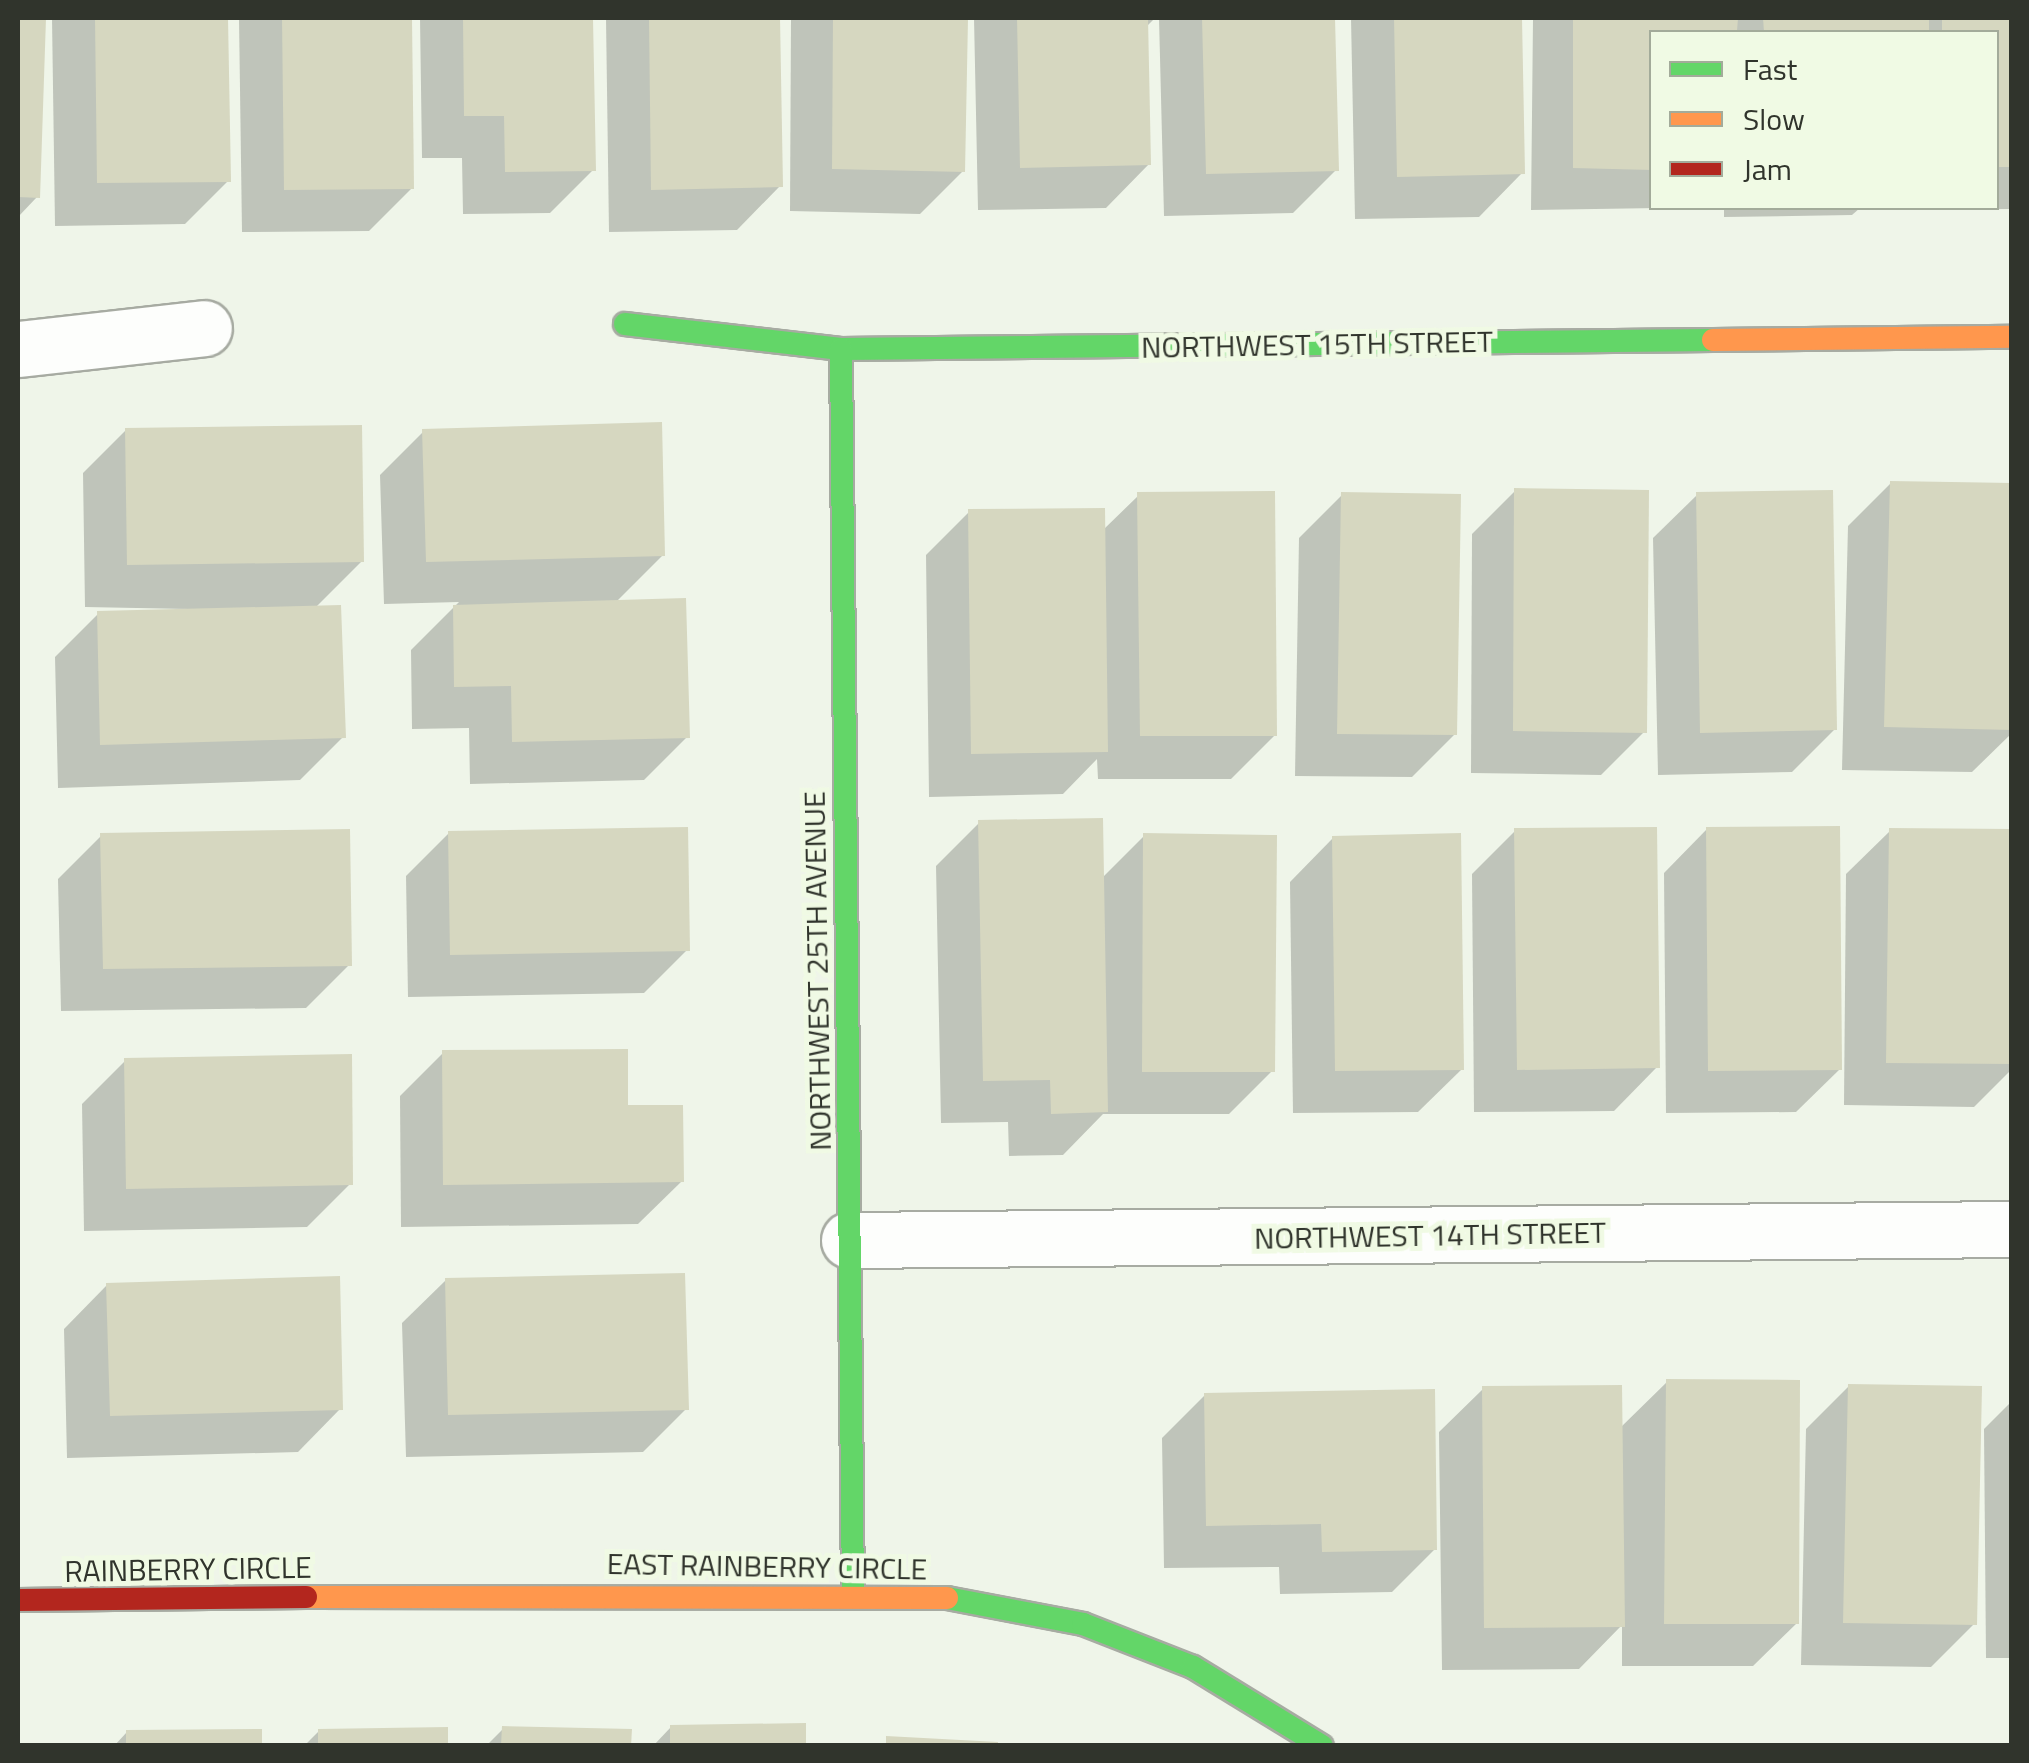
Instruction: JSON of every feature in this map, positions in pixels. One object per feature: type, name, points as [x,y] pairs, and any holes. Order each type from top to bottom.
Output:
[{"type":"street","name":"NORTHWEST 15TH STREET","points":[[625,324],[841,349],[2012,337]]},
{"type":"street","points":[[18,349],[204,328]]},
{"type":"street","name":"NORTHWEST 25TH AVENUE","points":[[841,349],[853,1592]]},
{"type":"street","name":"NORTHWEST 14TH STREET","points":[[849,1240],[2012,1229]]},
{"type":"street","name":"EAST RAINBERRY CIRCLE","points":[[358,1597],[853,1592],[966,1600],[1083,1624],[1193,1666],[1322,1746]]},
{"type":"street","name":"RAINBERRY CIRCLE","points":[[18,1600],[358,1597]]},
{"type":"building","points":[[18,18],[46,18],[40,198],[18,197]]},
{"type":"building","points":[[95,18],[228,18],[231,182],[97,183]]},
{"type":"building","points":[[282,18],[412,18],[414,189],[284,190]]},
{"type":"building","points":[[463,18],[593,18],[596,171],[505,172],[504,116],[464,116]]},
{"type":"building","points":[[649,18],[780,18],[783,187],[651,190]]},
{"type":"building","points":[[833,18],[968,18],[965,172],[832,169]]},
{"type":"building","points":[[1017,18],[1148,18],[1151,165],[1020,168]]},
{"type":"building","points":[[1202,18],[1335,18],[1339,171],[1206,174]]},
{"type":"building","points":[[1394,18],[1522,18],[1525,174],[1397,177]]},
{"type":"building","points":[[1573,18],[1738,18],[1737,30],[1649,30],[1649,170],[1573,168]]},
{"type":"building","points":[[1763,18],[1929,18],[1929,30],[1764,30]]},
{"type":"building","points":[[1942,18],[2012,18],[2012,167],[1999,167],[1999,30],[1942,30]]},
{"type":"building","points":[[662,422],[665,556],[426,562],[422,429]]},
{"type":"building","points":[[362,425],[364,562],[127,565],[125,428]]},
{"type":"building","points":[[1890,481],[2012,483],[2012,730],[1884,727]]},
{"type":"building","points":[[1514,488],[1649,490],[1647,733],[1513,731]]},
{"type":"building","points":[[1833,490],[1837,730],[1700,733],[1696,492]]},
{"type":"building","points":[[1275,491],[1277,736],[1140,736],[1137,492]]},
{"type":"building","points":[[1341,492],[1461,494],[1457,735],[1337,734]]},
{"type":"building","points":[[1105,508],[1108,752],[971,754],[968,509]]},
{"type":"building","points":[[686,598],[690,738],[512,742],[511,686],[454,687],[453,605]]},
{"type":"building","points":[[341,605],[346,738],[100,745],[97,611]]},
{"type":"building","points":[[1103,818],[1108,1112],[1051,1114],[1050,1080],[983,1081],[978,820]]},
{"type":"building","points":[[1840,826],[1842,1070],[1708,1071],[1706,827]]},
{"type":"building","points":[[688,827],[690,951],[450,955],[448,831]]},
{"type":"building","points":[[1657,827],[1660,1068],[1517,1070],[1514,828]]},
{"type":"building","points":[[1889,828],[2012,829],[2012,1064],[1886,1063]]},
{"type":"building","points":[[350,829],[352,966],[103,969],[100,833]]},
{"type":"building","points":[[1143,833],[1277,835],[1275,1072],[1142,1072]]},
{"type":"building","points":[[1461,833],[1464,1070],[1335,1071],[1332,836]]},
{"type":"building","points":[[628,1049],[628,1105],[683,1105],[684,1182],[443,1185],[442,1050]]},
{"type":"building","points":[[352,1054],[353,1185],[126,1189],[124,1058]]},
{"type":"building","points":[[685,1273],[689,1410],[448,1415],[445,1278]]},
{"type":"building","points":[[340,1276],[343,1410],[110,1416],[106,1283]]},
{"type":"building","points":[[1666,1379],[1800,1380],[1799,1624],[1664,1624]]},
{"type":"building","points":[[1848,1384],[1982,1386],[1977,1625],[1843,1623]]},
{"type":"building","points":[[1622,1385],[1625,1627],[1484,1628],[1482,1386]]},
{"type":"building","points":[[1435,1389],[1437,1550],[1322,1552],[1321,1524],[1206,1526],[1204,1393]]},
{"type":"building","points":[[806,1723],[806,1746],[670,1746],[670,1725]]},
{"type":"building","points":[[502,1726],[632,1729],[631,1746],[501,1746]]},
{"type":"building","points":[[448,1727],[448,1746],[318,1746],[318,1729]]},
{"type":"building","points":[[262,1729],[262,1746],[126,1746],[126,1730]]},
{"type":"building","points":[[886,1736],[998,1742],[998,1746],[886,1746]]},
{"type":"traffic: fast","points":[[625,324],[841,349],[1713,340]]},
{"type":"traffic: fast","points":[[841,349],[853,1592]]},
{"type":"traffic: fast","points":[[947,1598],[1083,1624],[1193,1667],[1322,1746]]},
{"type":"traffic: slow","points":[[1713,340],[2012,337]]},
{"type":"traffic: slow","points":[[306,1597],[947,1598]]},
{"type":"traffic: jam","points":[[18,1600],[306,1597]]}]
